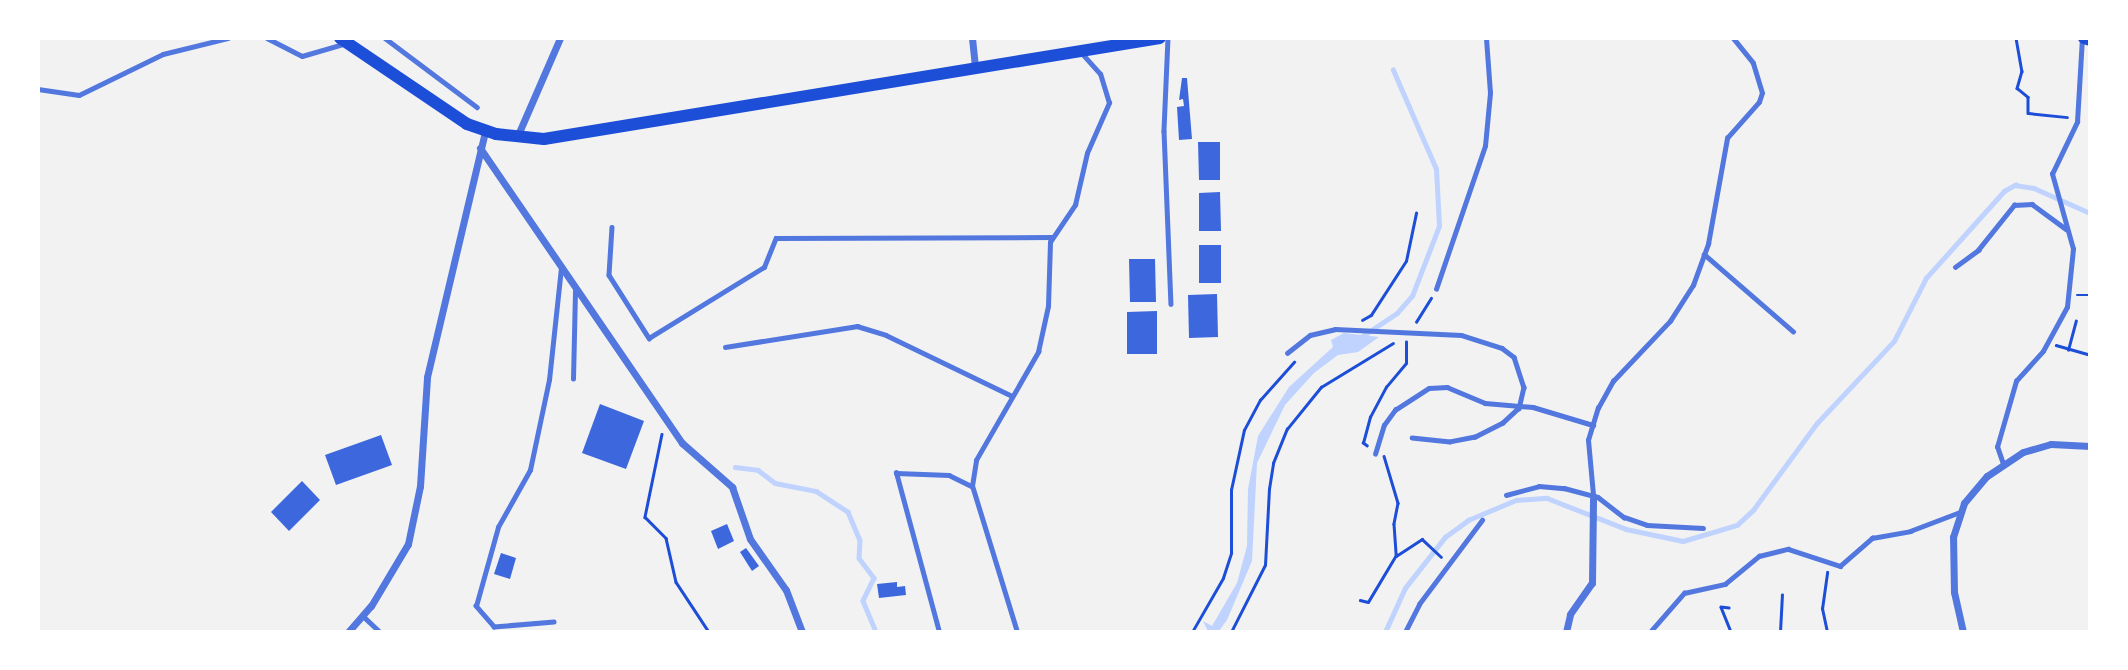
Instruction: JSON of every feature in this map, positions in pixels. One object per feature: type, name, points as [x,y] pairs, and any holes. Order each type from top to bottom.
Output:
[{"type":"main road","points":[[345,40],[445,111],[485,131],[517,137],[587,135],[1160,38]]},
{"type":"main road","points":[[2083,38],[2090,40]]},
{"type":"street","points":[[517,137],[560,38]]},
{"type":"street","points":[[972,38],[975,69]]},
{"type":"street","points":[[348,632],[362,616],[408,544],[420,486],[427,377],[485,131]]},
{"type":"street","points":[[480,148],[575,291],[692,455],[724,476],[732,487],[750,540],[786,590],[802,632]]},
{"type":"street","points":[[1963,632],[1953,564],[1953,537],[1960,512],[1974,489],[2003,464],[2051,444],[2090,446]]},
{"type":"street","points":[[1566,632],[1570,614],[1592,583],[1595,542],[1593,499]]},
{"type":"lane","points":[[38,89],[79,95],[163,54],[228,38]]},
{"type":"lane","points":[[267,38],[302,56],[345,40]]},
{"type":"lane","points":[[385,38],[477,107]]},
{"type":"lane","points":[[1168,38],[1164,131],[1171,304]]},
{"type":"lane","points":[[1436,289],[1485,146],[1490,93],[1486,38]]},
{"type":"lane","points":[[1593,499],[1588,440],[1593,425],[1613,381],[1670,321],[1693,285],[1704,254],[1727,138],[1759,102],[1762,93],[1748,53],[1734,38]]},
{"type":"lane","points":[[2003,464],[1997,447],[2016,381],[2043,351],[2067,307],[2074,255],[2052,178],[2054,164],[2077,122],[2083,38]]},
{"type":"lane","points":[[1017,632],[972,486],[976,460],[1010,395],[1038,352],[1048,306],[1052,237],[1075,205],[1087,153],[1109,103],[1100,74],[1079,51]]},
{"type":"lane","points":[[1955,267],[1979,250],[2009,209],[2019,204],[2042,209],[2067,229]]},
{"type":"lane","points":[[612,228],[608,275],[649,338],[764,267],[776,237],[1052,237]]},
{"type":"lane","points":[[1704,254],[1793,331]]},
{"type":"lane","points":[[554,622],[494,627],[476,606],[498,527],[530,470],[549,380],[561,268]]},
{"type":"lane","points":[[573,379],[575,291]]},
{"type":"lane","points":[[725,347],[857,326],[886,335],[1010,395]]},
{"type":"lane","points":[[1287,353],[1322,330],[1461,335],[1502,348],[1522,372],[1519,408],[1503,423],[1475,437],[1450,442],[1412,438]]},
{"type":"lane","points":[[1376,454],[1384,425],[1395,410],[1429,388],[1447,387],[1485,403],[1519,408],[1533,407],[1593,425]]},
{"type":"lane","points":[[939,632],[897,473],[949,475],[972,486]]},
{"type":"lane","points":[[1506,495],[1539,486],[1593,499],[1624,517],[1647,525],[1703,528]]},
{"type":"lane","points":[[1650,632],[1684,593],[1725,584],[1759,556],[1788,549],[1840,566],[1872,538],[1910,531],[1960,512]]},
{"type":"lane","points":[[1405,632],[1448,563],[1482,520]]},
{"type":"lane","points":[[362,616],[380,632]]},
{"type":"path","points":[[2016,38],[2022,71],[2017,88],[2028,97],[2028,113],[2063,116],[2077,122]]},
{"type":"path","points":[[1352,327],[1371,315],[1394,284],[1406,261],[1416,212]]},
{"type":"path","points":[[1231,632],[1265,565],[1269,489],[1287,429],[1329,381],[1405,335],[1436,289]]},
{"type":"path","points":[[2068,350],[2076,321]]},
{"type":"path","points":[[1396,555],[1398,503],[1382,451],[1376,454],[1363,443],[1386,387],[1406,363],[1405,335]]},
{"type":"path","points":[[2055,345],[2090,355]]},
{"type":"path","points":[[1192,632],[1223,578],[1231,554],[1231,490],[1244,430],[1260,400],[1299,357]]},
{"type":"path","points":[[666,417],[645,517],[666,538],[676,582],[709,632]]},
{"type":"path","points":[[1360,600],[1368,602],[1396,555],[1422,539],[1448,563]]},
{"type":"path","points":[[1826,632],[1823,574],[1829,570]]},
{"type":"path","points":[[1780,632],[1782,595]]},
{"type":"path","points":[[1729,608],[1721,607],[1731,632]]},
{"type":"water","points":[[1344,333],[1379,337],[1358,352],[1338,355],[1314,373],[1285,405],[1257,463],[1252,561],[1227,620],[1219,631],[1208,631],[1203,621],[1212,626],[1237,583],[1247,546],[1248,489],[1258,436],[1289,387],[1333,347],[1331,340]]},
{"type":"building","points":[[1182,78],[1187,78],[1192,139],[1179,140],[1177,107],[1184,106],[1183,99],[1179,100]]},
{"type":"building","points":[[1198,142],[1220,142],[1220,180],[1199,180]]},
{"type":"building","points":[[1220,192],[1221,231],[1199,231],[1199,193]]},
{"type":"building","points":[[1199,245],[1221,245],[1221,283],[1199,283]]},
{"type":"building","points":[[1129,259],[1155,259],[1156,302],[1130,302]]},
{"type":"building","points":[[1217,294],[1218,337],[1189,338],[1188,295]]},
{"type":"building","points":[[1157,311],[1157,354],[1127,354],[1127,312]]},
{"type":"building","points":[[600,404],[644,421],[626,469],[582,453]]},
{"type":"building","points":[[381,435],[392,465],[336,485],[325,455]]},
{"type":"building","points":[[302,481],[320,500],[289,531],[271,512]]},
{"type":"building","points":[[727,524],[734,541],[718,549],[711,531]]},
{"type":"building","points":[[746,548],[759,566],[752,571],[740,552]]},
{"type":"building","points":[[501,553],[516,558],[510,579],[494,574]]},
{"type":"building","points":[[897,582],[897,587],[905,586],[906,595],[879,598],[877,584]]},
{"type":"waterway","points":[[1361,337],[1397,313],[1412,296],[1439,226],[1436,169],[1393,70]]},
{"type":"waterway","points":[[1385,632],[1405,588],[1445,537],[1468,520],[1516,500],[1547,498],[1626,529],[1683,541],[1737,525],[1753,510],[1817,423],[1894,341],[1926,278],[2004,191],[2015,185],[2034,188],[2090,213]]},
{"type":"waterway","points":[[735,467],[758,470],[775,483],[816,491],[848,512],[860,540],[859,558],[874,578],[863,601],[876,632]]}]
